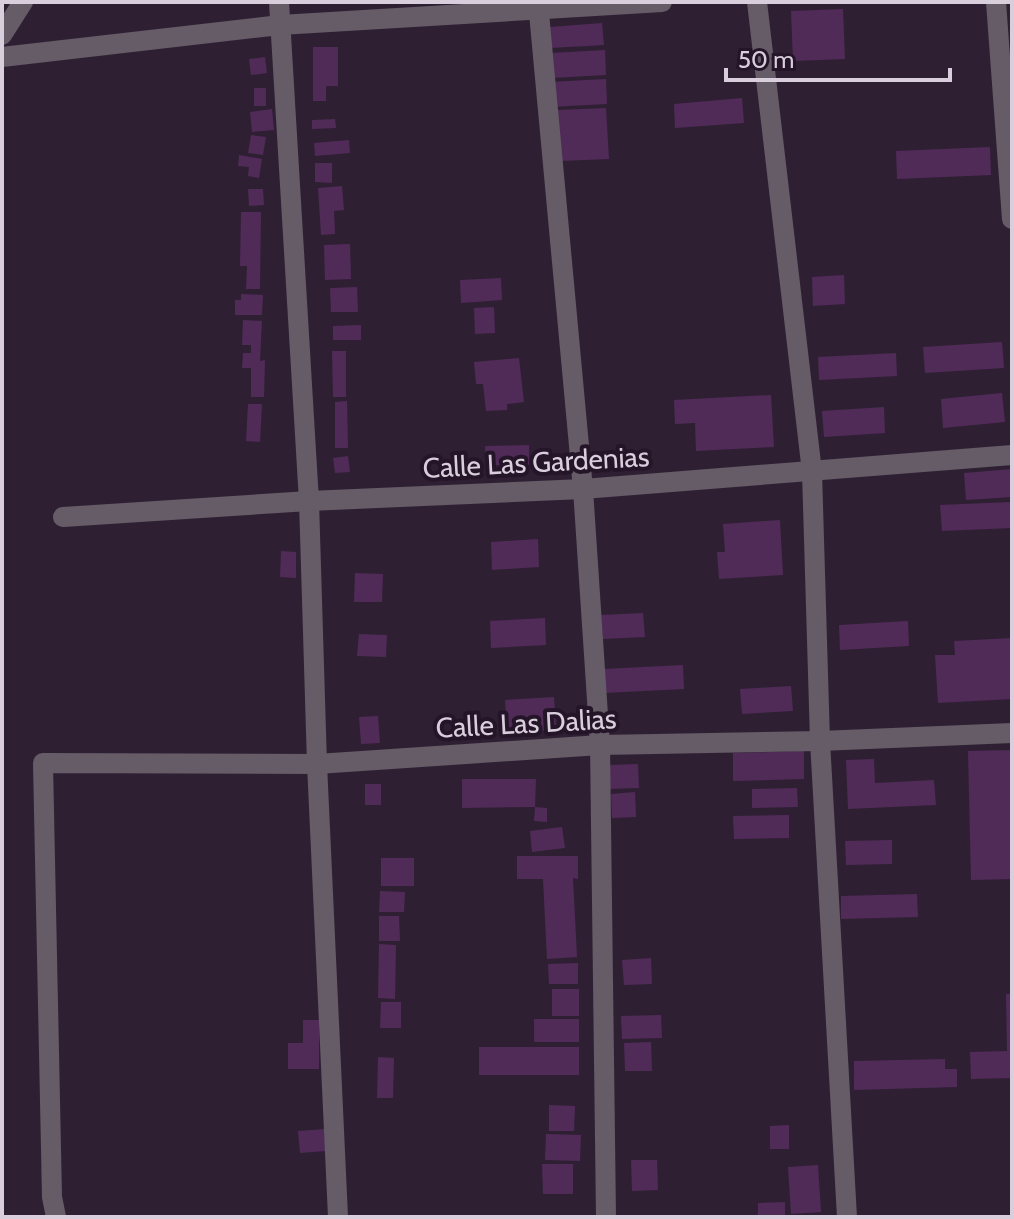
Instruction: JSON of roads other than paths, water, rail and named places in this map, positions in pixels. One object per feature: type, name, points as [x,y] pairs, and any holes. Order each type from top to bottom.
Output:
[{"type":"street","points":[[2,35],[23,2]]},
{"type":"street","points":[[279,2],[309,501],[317,764],[338,1217]]},
{"type":"street","points":[[2,57],[280,25],[538,6],[662,2]]},
{"type":"street","points":[[757,2],[812,472],[820,741],[847,1217]]},
{"type":"street","points":[[996,2],[1012,219]]},
{"type":"street","points":[[538,6],[583,489],[600,745],[606,1217]]},
{"type":"street","name":"Calle Las Gardenias","points":[[63,517],[309,501],[583,489],[1012,455]]},
{"type":"street","name":"Calle Las Dalias","points":[[56,1217],[52,1197],[43,763],[317,764],[600,745],[820,741],[1012,733]]}]
